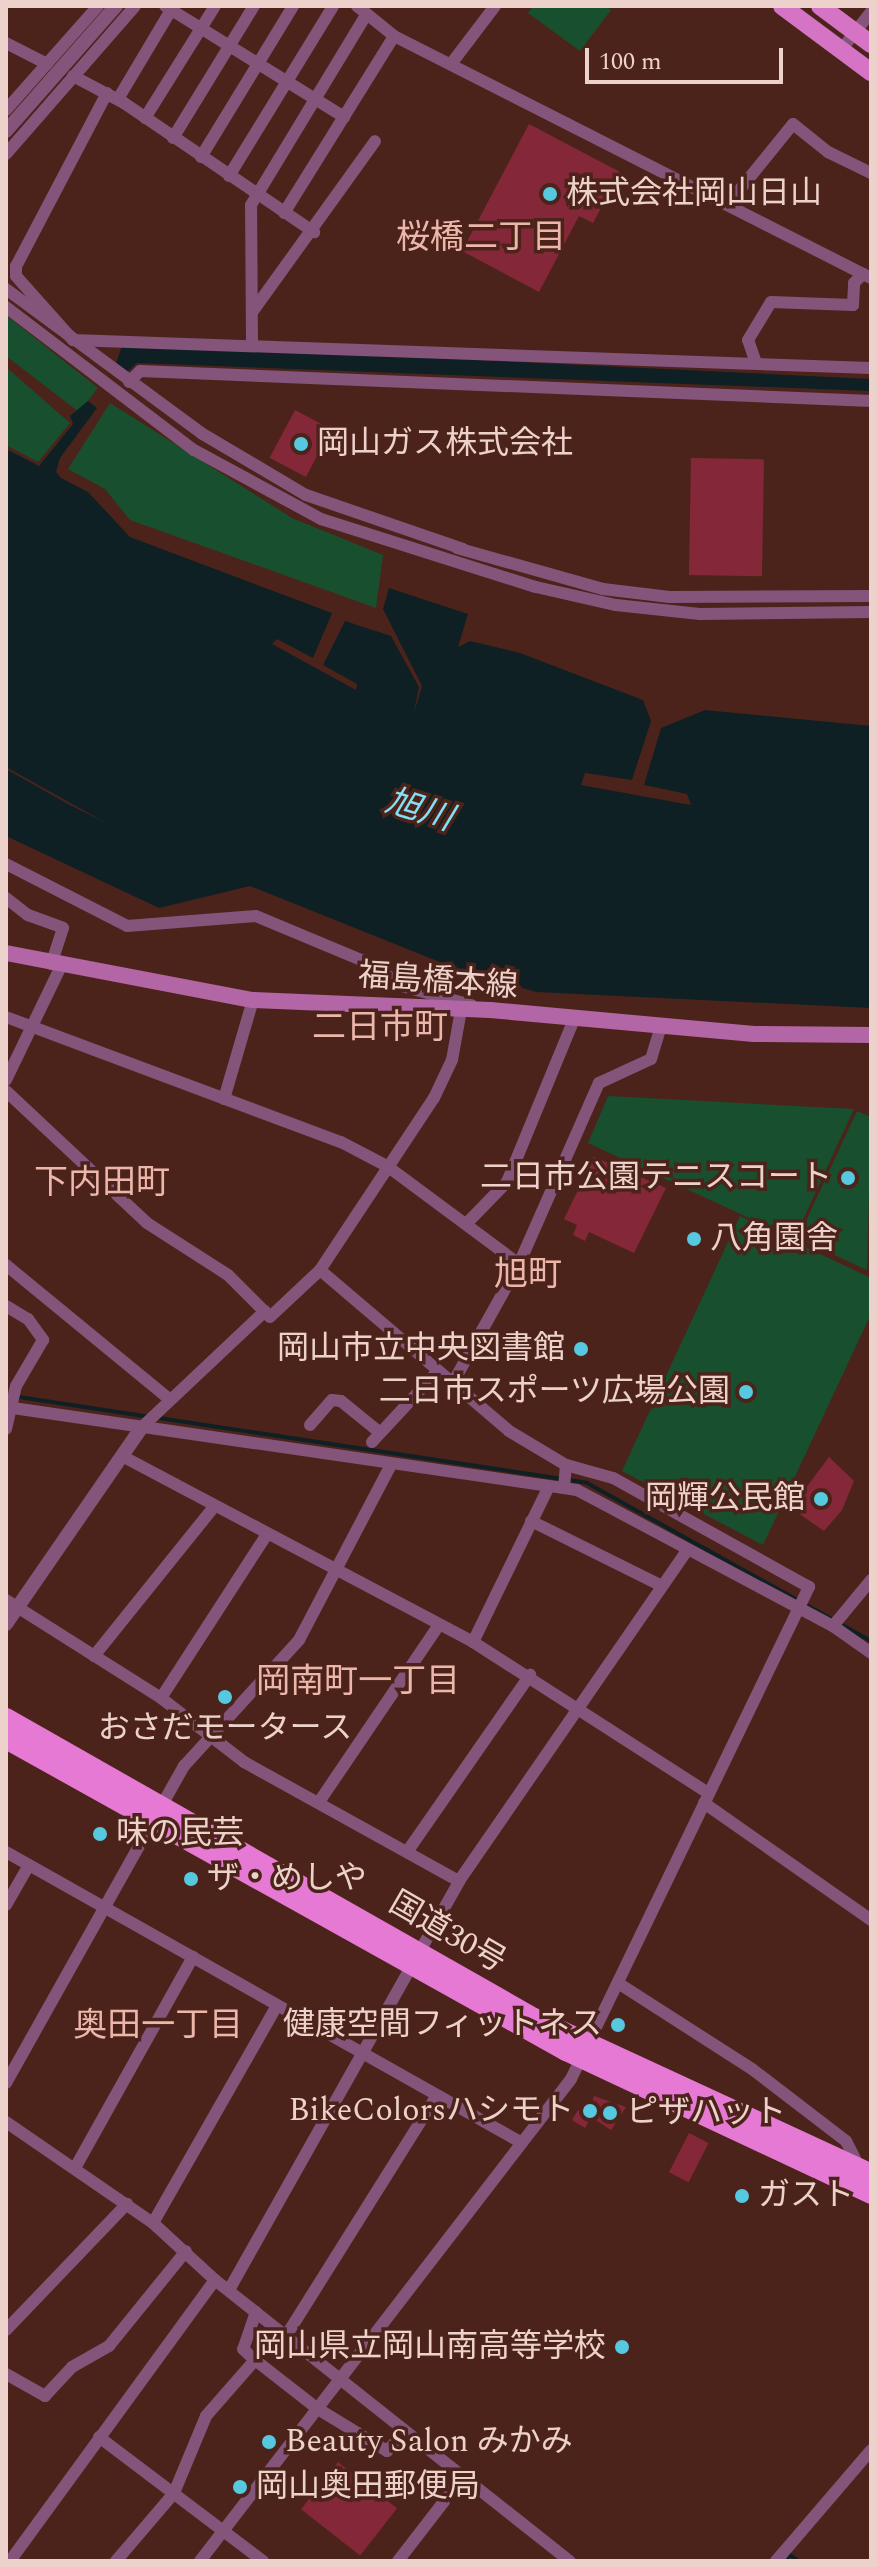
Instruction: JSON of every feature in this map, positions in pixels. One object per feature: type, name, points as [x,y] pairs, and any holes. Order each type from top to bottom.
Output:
[{"type":"highway","name":"国道30号","points":[[6,1718],[158,1812],[585,2051],[871,2194]]},
{"type":"highway","name":"国道30号","points":[[6,1739],[158,1812]]},
{"type":"highway","name":"国道30号","points":[[585,2051],[866,2171]]},
{"type":"main road","points":[[782,6],[871,72]]},
{"type":"main road","points":[[820,6],[871,44]]},
{"type":"main road","name":"福島橋本線","points":[[6,953],[56,965],[253,1000],[490,1010],[573,1022],[660,1029],[871,1035]]},
{"type":"street","points":[[6,110],[11,96],[47,64],[98,6]]},
{"type":"street","points":[[6,131],[116,6]]},
{"type":"street","points":[[6,154],[135,6]]},
{"type":"street","points":[[145,118],[215,6]]},
{"type":"street","points":[[173,138],[254,6]]},
{"type":"street","points":[[201,157],[293,6]]},
{"type":"street","points":[[229,176],[333,6]]},
{"type":"street","points":[[451,64],[495,6]]},
{"type":"street","points":[[344,117],[168,8],[112,96],[16,266],[16,276],[73,340],[252,341],[871,368]]},
{"type":"street","points":[[252,341],[255,194],[315,98],[361,9],[394,36],[867,276]]},
{"type":"street","points":[[841,50],[871,12]]},
{"type":"street","points":[[284,213],[394,36]]},
{"type":"street","points":[[6,43],[47,64]]},
{"type":"street","points":[[73,76],[112,96],[314,232]]},
{"type":"street","points":[[728,204],[793,124],[828,152],[871,173]]},
{"type":"street","points":[[251,313],[314,232],[375,141]]},
{"type":"street","points":[[756,363],[748,340],[771,302],[853,305],[854,283],[867,276]]},
{"type":"street","points":[[6,289],[129,382],[306,495],[463,549],[603,589],[670,597],[871,596]]},
{"type":"street","points":[[6,307],[125,402],[205,456],[321,519],[394,544],[616,605],[700,614],[871,612]]},
{"type":"street","points":[[129,382],[140,371],[871,401]]},
{"type":"street","points":[[394,544],[463,549]]},
{"type":"street","points":[[6,864],[127,926],[256,916],[371,964],[402,986],[490,1010]]},
{"type":"street","points":[[6,898],[28,915],[63,928],[56,965],[34,1027],[6,1080]]},
{"type":"street","points":[[224,1099],[253,1000]]},
{"type":"street","points":[[6,1091],[147,1223],[228,1275],[270,1317],[320,1270],[434,1098],[452,1060],[461,1010]]},
{"type":"street","points":[[6,1017],[224,1099],[387,1166],[519,1264]]},
{"type":"street","points":[[466,1224],[507,1182],[573,1022]]},
{"type":"street","points":[[455,1379],[519,1264],[599,1083],[651,1059],[660,1029]]},
{"type":"street","points":[[6,1265],[169,1399]]},
{"type":"street","points":[[320,1270],[438,1371],[455,1379],[516,1437],[566,1478],[687,1550],[799,1610],[837,1621],[871,1653]]},
{"type":"street","points":[[6,1306],[28,1319],[43,1340],[16,1391],[6,1429]]},
{"type":"street","points":[[6,1624],[12,1604],[144,1425],[265,1311]]},
{"type":"street","points":[[310,1425],[332,1400],[341,1401],[376,1437],[438,1371]]},
{"type":"street","points":[[11,1407],[144,1425],[390,1467],[548,1488]]},
{"type":"street","points":[[122,1456],[213,1508],[473,1642],[530,1675],[580,1706],[871,1920]]},
{"type":"street","points":[[6,2083],[158,1812],[212,1734],[274,1674],[334,1572],[390,1467]]},
{"type":"street","points":[[200,2561],[522,2143],[585,2051],[799,1610],[807,1582],[603,1473],[566,1478],[548,1488],[473,1642]]},
{"type":"street","points":[[94,1656],[213,1508]]},
{"type":"street","points":[[531,1521],[662,1586]]},
{"type":"street","points":[[161,1698],[266,1536]]},
{"type":"street","points":[[229,2290],[459,1881],[687,1550]]},
{"type":"street","points":[[837,1621],[871,1580]]},
{"type":"street","points":[[12,1604],[161,1698],[212,1734],[244,1762],[459,1881]]},
{"type":"street","points":[[319,1802],[439,1625]]},
{"type":"street","points":[[407,1852],[530,1675]]},
{"type":"street","points":[[6,1852],[522,2143]]},
{"type":"street","points":[[6,1905],[29,1865]]},
{"type":"street","points":[[75,2168],[193,1957]]},
{"type":"street","points":[[618,1983],[752,2069],[846,2141],[866,2171]]},
{"type":"street","points":[[153,2223],[277,2006]]},
{"type":"street","points":[[286,2336],[437,2095]]},
{"type":"street","points":[[6,2122],[153,2223],[215,2280],[463,2477],[555,2557],[570,2561]]},
{"type":"street","points":[[6,2330],[127,2204]]},
{"type":"street","points":[[6,2374],[45,2396],[72,2367],[109,2346],[186,2251]]},
{"type":"street","points":[[10,2561],[215,2280]]},
{"type":"street","points":[[256,2312],[243,2349],[255,2360],[318,2409],[387,2451],[404,2432]]},
{"type":"street","points":[[116,2561],[174,2493],[206,2416],[255,2360]]},
{"type":"street","points":[[99,2437],[263,2561]]},
{"type":"street","points":[[776,2561],[871,2450]]},
{"type":"street","points":[[398,2561],[463,2477]]},
{"type":"green space","points":[[533,6],[606,6],[611,10],[580,51],[528,13]]},
{"type":"green space","points":[[6,315],[98,388],[79,412],[6,356]]},
{"type":"green space","points":[[6,367],[70,423],[38,462],[6,445]]},
{"type":"green space","points":[[110,403],[292,518],[383,555],[376,608],[130,520],[105,489],[68,469]]},
{"type":"green space","points":[[608,1096],[854,1109],[794,1239],[588,1143]]},
{"type":"green space","name":"二日市公園テニスコート","points":[[857,1111],[871,1117],[867,1270],[798,1238]]},
{"type":"green space","name":"二日市スポーツ広場公園","points":[[740,1216],[871,1278],[871,1314],[763,1545],[622,1471]]},
{"type":"water","points":[[123,343],[871,379],[871,391],[137,363],[125,374],[115,366]]},
{"type":"water","name":"旭川","points":[[88,401],[97,408],[60,458],[56,472],[61,478],[88,492],[130,537],[332,613],[313,658],[277,639],[272,644],[356,690],[357,684],[323,665],[345,621],[391,636],[419,687],[414,713],[422,686],[383,609],[389,588],[468,614],[458,647],[470,641],[520,653],[643,700],[651,721],[632,780],[585,773],[581,785],[691,805],[687,794],[644,785],[661,728],[705,710],[871,726],[871,1008],[536,992],[462,971],[250,886],[159,908],[6,836],[6,769],[108,824],[6,767],[6,449],[39,466],[73,424],[70,416]]},
{"type":"building","name":"株式会社岡山日山","points":[[529,124],[620,172],[593,223],[579,216],[539,292],[462,251]]},
{"type":"building","name":"岡山ガス株式会社","points":[[295,410],[331,429],[306,477],[270,458]]},
{"type":"building","points":[[691,458],[764,459],[762,576],[689,575]]},
{"type":"building","points":[[594,1157],[666,1188],[634,1253],[589,1232],[585,1241],[573,1235],[577,1225],[564,1219]]},
{"type":"building","name":"岡輝公民館","points":[[829,1457],[854,1481],[842,1510],[824,1531],[791,1508]]},
{"type":"building","points":[[594,2096],[626,2107],[611,2130],[591,2117],[585,2128],[572,2120],[578,2110],[588,2115]]},
{"type":"building","points":[[689,2133],[709,2143],[689,2182],[669,2172]]},
{"type":"building","points":[[338,2462],[397,2508],[360,2555],[301,2509]]},
{"type":"waterway","points":[[6,1395],[150,1417]]},
{"type":"waterway","points":[[159,1418],[587,1483],[871,1641]]},
{"type":"waterway","points":[[784,2561],[790,2555],[798,2561]]},
{"type":"place","name":"株式会社岡山日山","points":[[550,194]]},
{"type":"place","name":"岡山ガス株式会社","points":[[301,444]]},
{"type":"place","name":"二日市公園テニスコート","points":[[848,1178]]},
{"type":"place","name":"八角園舎","points":[[694,1239]]},
{"type":"place","name":"岡山市立中央図書館","points":[[581,1349]]},
{"type":"place","name":"二日市スポーツ広場公園","points":[[746,1392]]},
{"type":"place","name":"岡輝公民館","points":[[821,1499]]},
{"type":"place","name":"おさだモータース","points":[[225,1697]]},
{"type":"place","name":"味の民芸","points":[[100,1834]]},
{"type":"place","name":"ザ・めしや","points":[[191,1879]]},
{"type":"place","name":"健康空間フィットネス","points":[[618,2025]]},
{"type":"place","name":"BikeColorsハシモト","points":[[590,2111]]},
{"type":"place","name":"ピザハット","points":[[610,2113]]},
{"type":"place","name":"ガスト","points":[[742,2196]]},
{"type":"place","name":"岡山県立岡山南高等学校","points":[[622,2347]]},
{"type":"place","name":"Beauty Salon みかみ","points":[[269,2442]]},
{"type":"place","name":"岡山奥田郵便局","points":[[240,2487]]},
{"type":"district","name":"桜橋二丁目","points":[[481,239]]},
{"type":"district","name":"二日市町","points":[[380,1029]]},
{"type":"district","name":"下内田町","points":[[102,1184]]},
{"type":"district","name":"旭町","points":[[528,1276]]},
{"type":"district","name":"岡南町一丁目","points":[[358,1683]]},
{"type":"district","name":"奥田一丁目","points":[[158,2027]]}]
